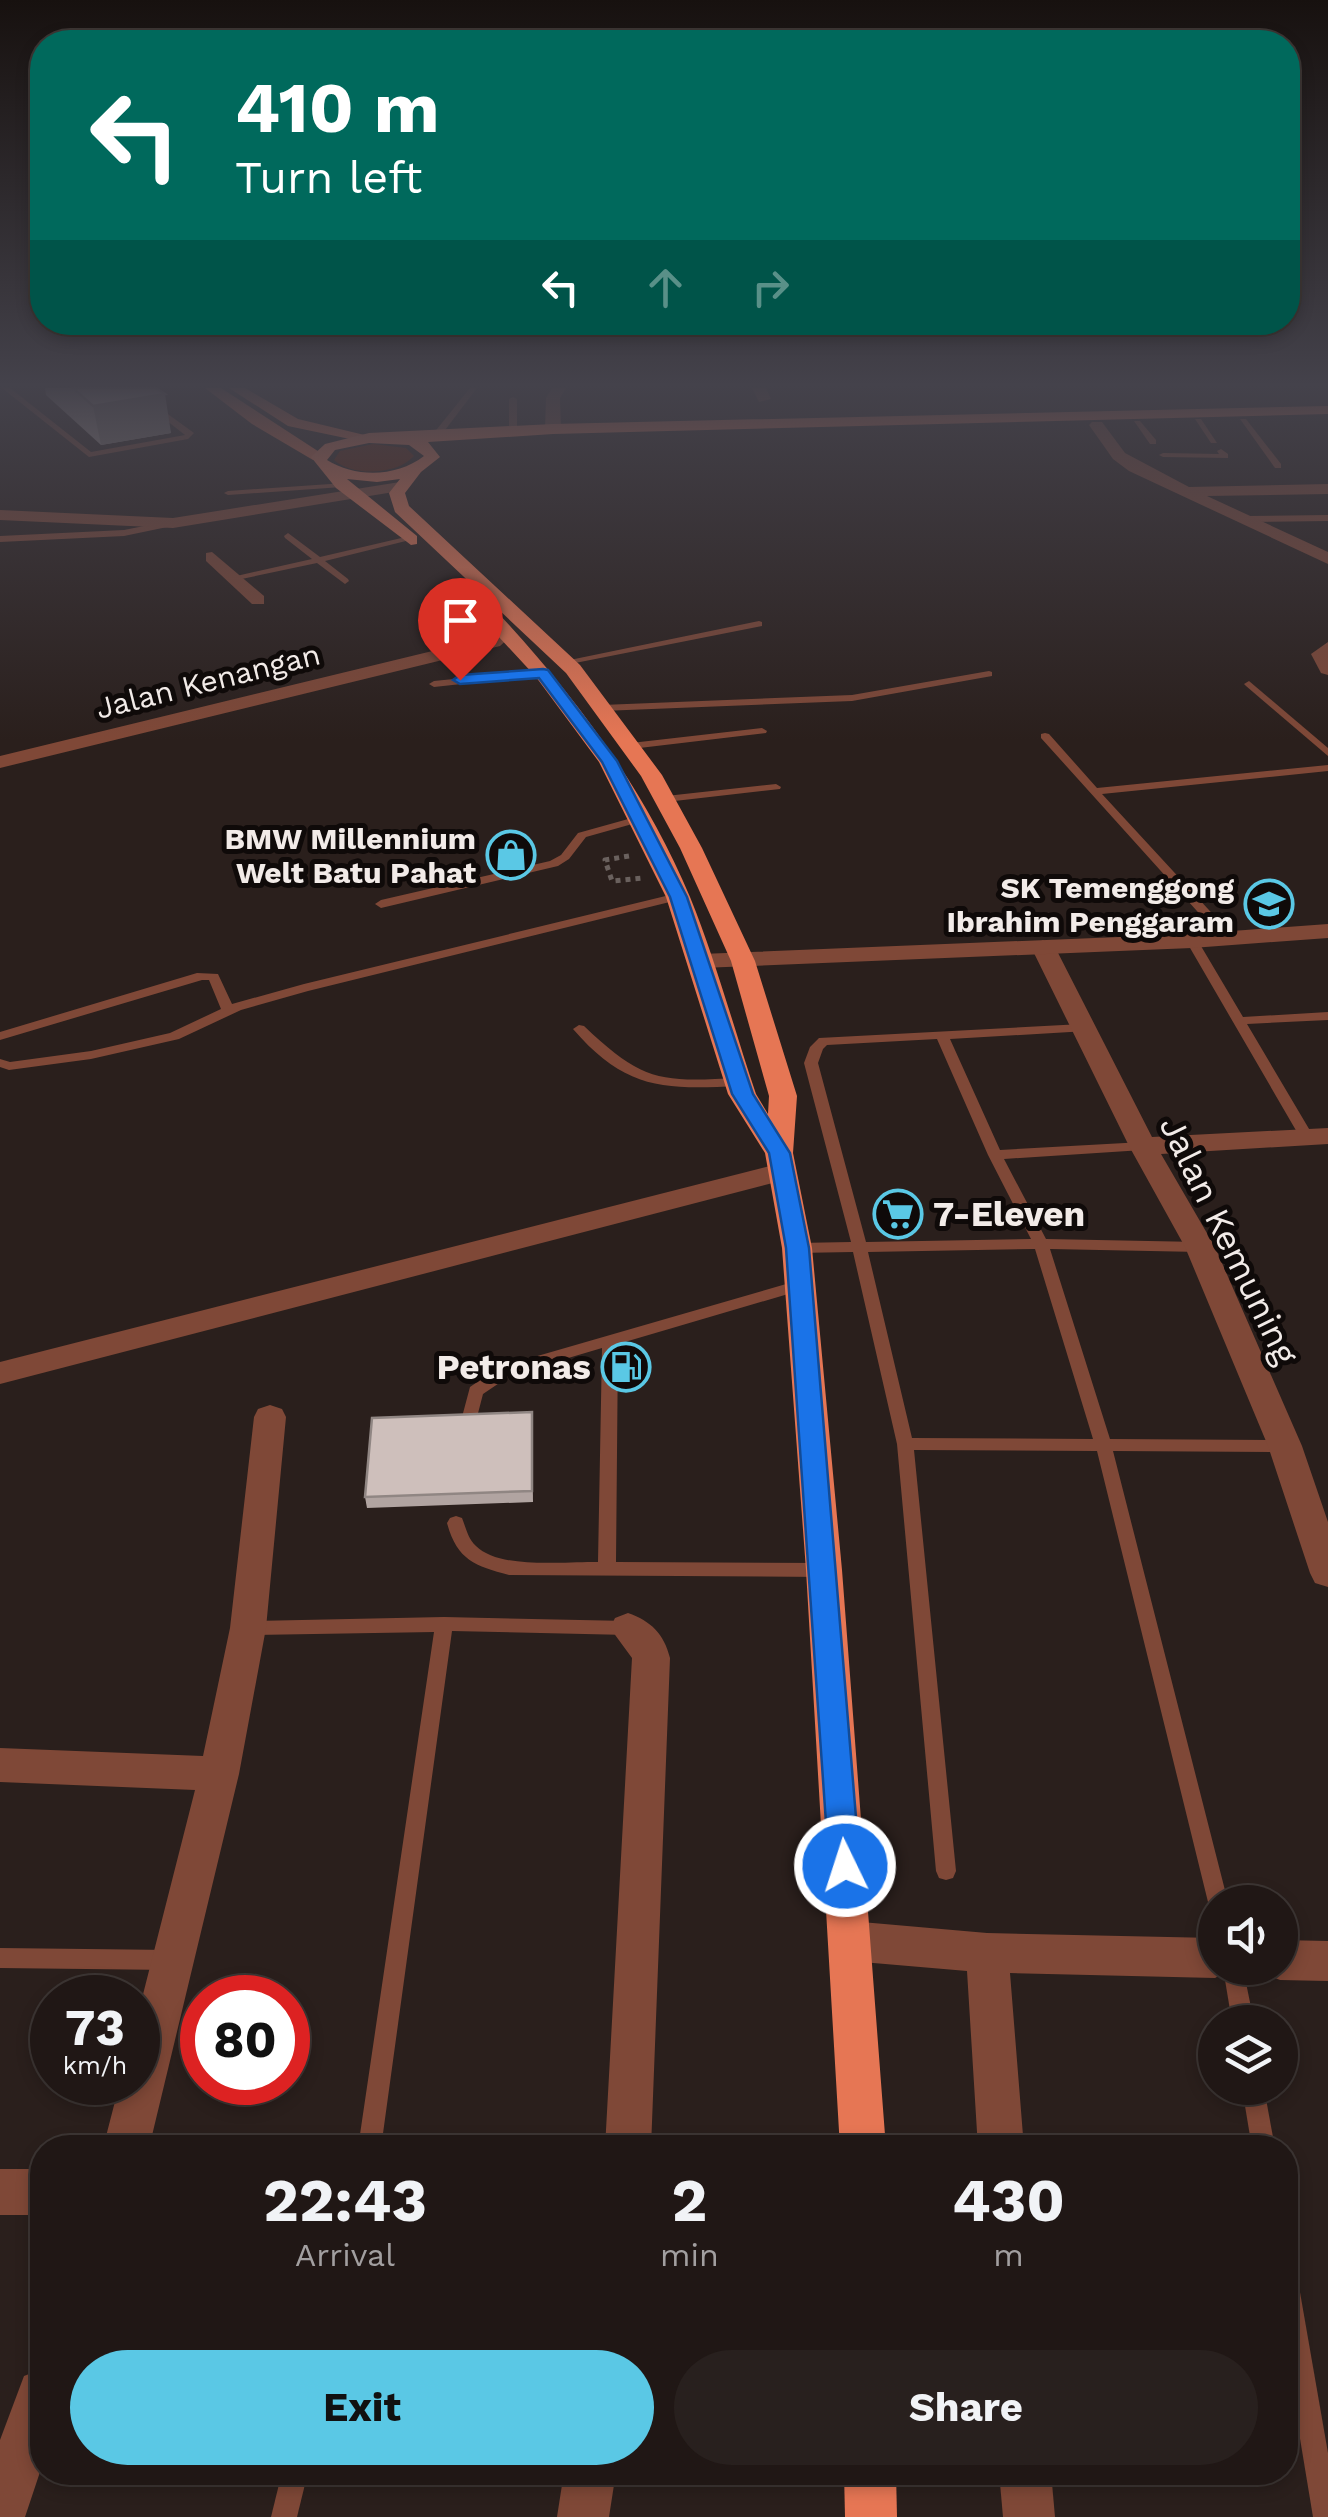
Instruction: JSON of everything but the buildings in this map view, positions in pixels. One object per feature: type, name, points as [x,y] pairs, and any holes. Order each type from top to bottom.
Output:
[{"type":"highway","points":[[371,505],[511,638],[609,761],[678,897],[738,1082],[781,1162]]},
{"type":"highway","points":[[399,505],[565,662],[632,746],[666,799],[742,961],[783,1096],[781,1162],[797,1248],[824,1570],[861,2135]]},
{"type":"highway","points":[[870,2485],[871,2517]]},
{"type":"street","points":[[0,515],[173,523],[246,505]]},
{"type":"street","points":[[1216,505],[1328,559]]},
{"type":"street","points":[[1308,548],[1328,549]]},
{"type":"street","points":[[212,557],[258,600]]},
{"type":"street","points":[[511,638],[542,640]]},
{"type":"street","name":"Jalan Kenangan","points":[[430,658],[466,653],[511,638]]},
{"type":"street","name":"Jalan Kenangan","points":[[0,762],[511,638]]},
{"type":"street","points":[[1328,648],[1321,654],[1328,668]]},
{"type":"street","name":"Jalan Kenangan","points":[[466,653],[506,656],[539,669]]},
{"type":"street","points":[[701,961],[1192,941],[1328,931]]},
{"type":"street","name":"Jalan Kemuning","points":[[1043,948],[1143,1146],[1200,1248],[1285,1446],[1328,1573]]},
{"type":"street","points":[[1143,1146],[1318,1138]]},
{"type":"street","points":[[0,1373],[781,1162]]},
{"type":"street","points":[[129,2135],[220,1774],[248,1628],[270,1417]]},
{"type":"street","points":[[628,1628],[648,1644],[651,1658],[629,2135]]},
{"type":"street","points":[[0,1765],[220,1774]]},
{"type":"street","points":[[850,1940],[987,1954],[1198,1958]]},
{"type":"street","points":[[987,1954],[1000,2135]]},
{"type":"street","points":[[1298,1960],[1328,1961]]},
{"type":"street","points":[[0,2192],[30,2192]]},
{"type":"street","points":[[0,2513],[30,2428]]},
{"type":"street","points":[[583,2517],[588,2485]]},
{"type":"street","points":[[1026,2485],[1028,2517]]},
{"type":"lane","points":[[1247,520],[1328,518]]},
{"type":"lane","points":[[0,539],[124,533],[173,523]]},
{"type":"lane","points":[[288,536],[344,581]]},
{"type":"lane","points":[[235,579],[410,539]]},
{"type":"lane","points":[[565,662],[759,624]]},
{"type":"lane","points":[[434,684],[539,669]]},
{"type":"lane","points":[[602,708],[852,698],[989,674]]},
{"type":"lane","points":[[1250,684],[1328,753]]},
{"type":"lane","points":[[632,746],[762,731]]},
{"type":"lane","points":[[1045,736],[1228,938]]},
{"type":"lane","points":[[1094,792],[1328,768]]},
{"type":"lane","points":[[666,799],[776,787]]},
{"type":"lane","points":[[381,904],[554,864],[589,831],[639,819]]},
{"type":"lane","points":[[3,1066],[91,1055],[174,1036],[228,1011],[304,988],[678,897]]},
{"type":"lane","points":[[1192,941],[1318,1138]]},
{"type":"lane","points":[[0,1036],[207,975],[214,977],[228,1011]]},
{"type":"lane","points":[[1239,1020],[1328,1016]]},
{"type":"lane","points":[[579,1028],[615,1065],[649,1081],[675,1085],[738,1082]]},
{"type":"lane","points":[[946,1871],[905,1444],[860,1248],[811,1062],[813,1053],[824,1041],[1082,1028]]},
{"type":"lane","points":[[942,1035],[996,1155],[1042,1244],[1104,1447],[1214,1885]]},
{"type":"lane","points":[[996,1155],[1143,1146]]},
{"type":"lane","points":[[797,1248],[1042,1244],[1200,1248]]},
{"type":"lane","points":[[470,1418],[476,1391],[504,1370],[800,1285]]},
{"type":"lane","points":[[607,1570],[610,1341]]},
{"type":"lane","points":[[905,1444],[1285,1446]]},
{"type":"lane","points":[[456,1523],[459,1540],[472,1557],[509,1568],[824,1570]]},
{"type":"lane","points":[[248,1628],[444,1624],[628,1628]]},
{"type":"lane","points":[[371,2135],[444,1624]]},
{"type":"lane","points":[[0,1958],[171,1960]]},
{"type":"lane","points":[[1257,2105],[1262,2135]]},
{"type":"lane","points":[[1298,2351],[1326,2517]]},
{"type":"lane","points":[[284,2517],[292,2485]]},
{"type":"path","points":[[604,860],[612,881]]},
{"type":"place","name":"BMW Millennium Welt Batu Pahat","points":[[511,855]]},
{"type":"place","name":"SK Temenggong Ibrahim Penggaram","points":[[1269,904]]},
{"type":"place","name":"7-Eleven","points":[[898,1214]]},
{"type":"place","name":"Petronas","points":[[626,1367]]},
{"type":"route","points":[[460,680],[543,673],[609,761],[678,897],[742,1094],[780,1153],[797,1248],[845,1866]]}]
